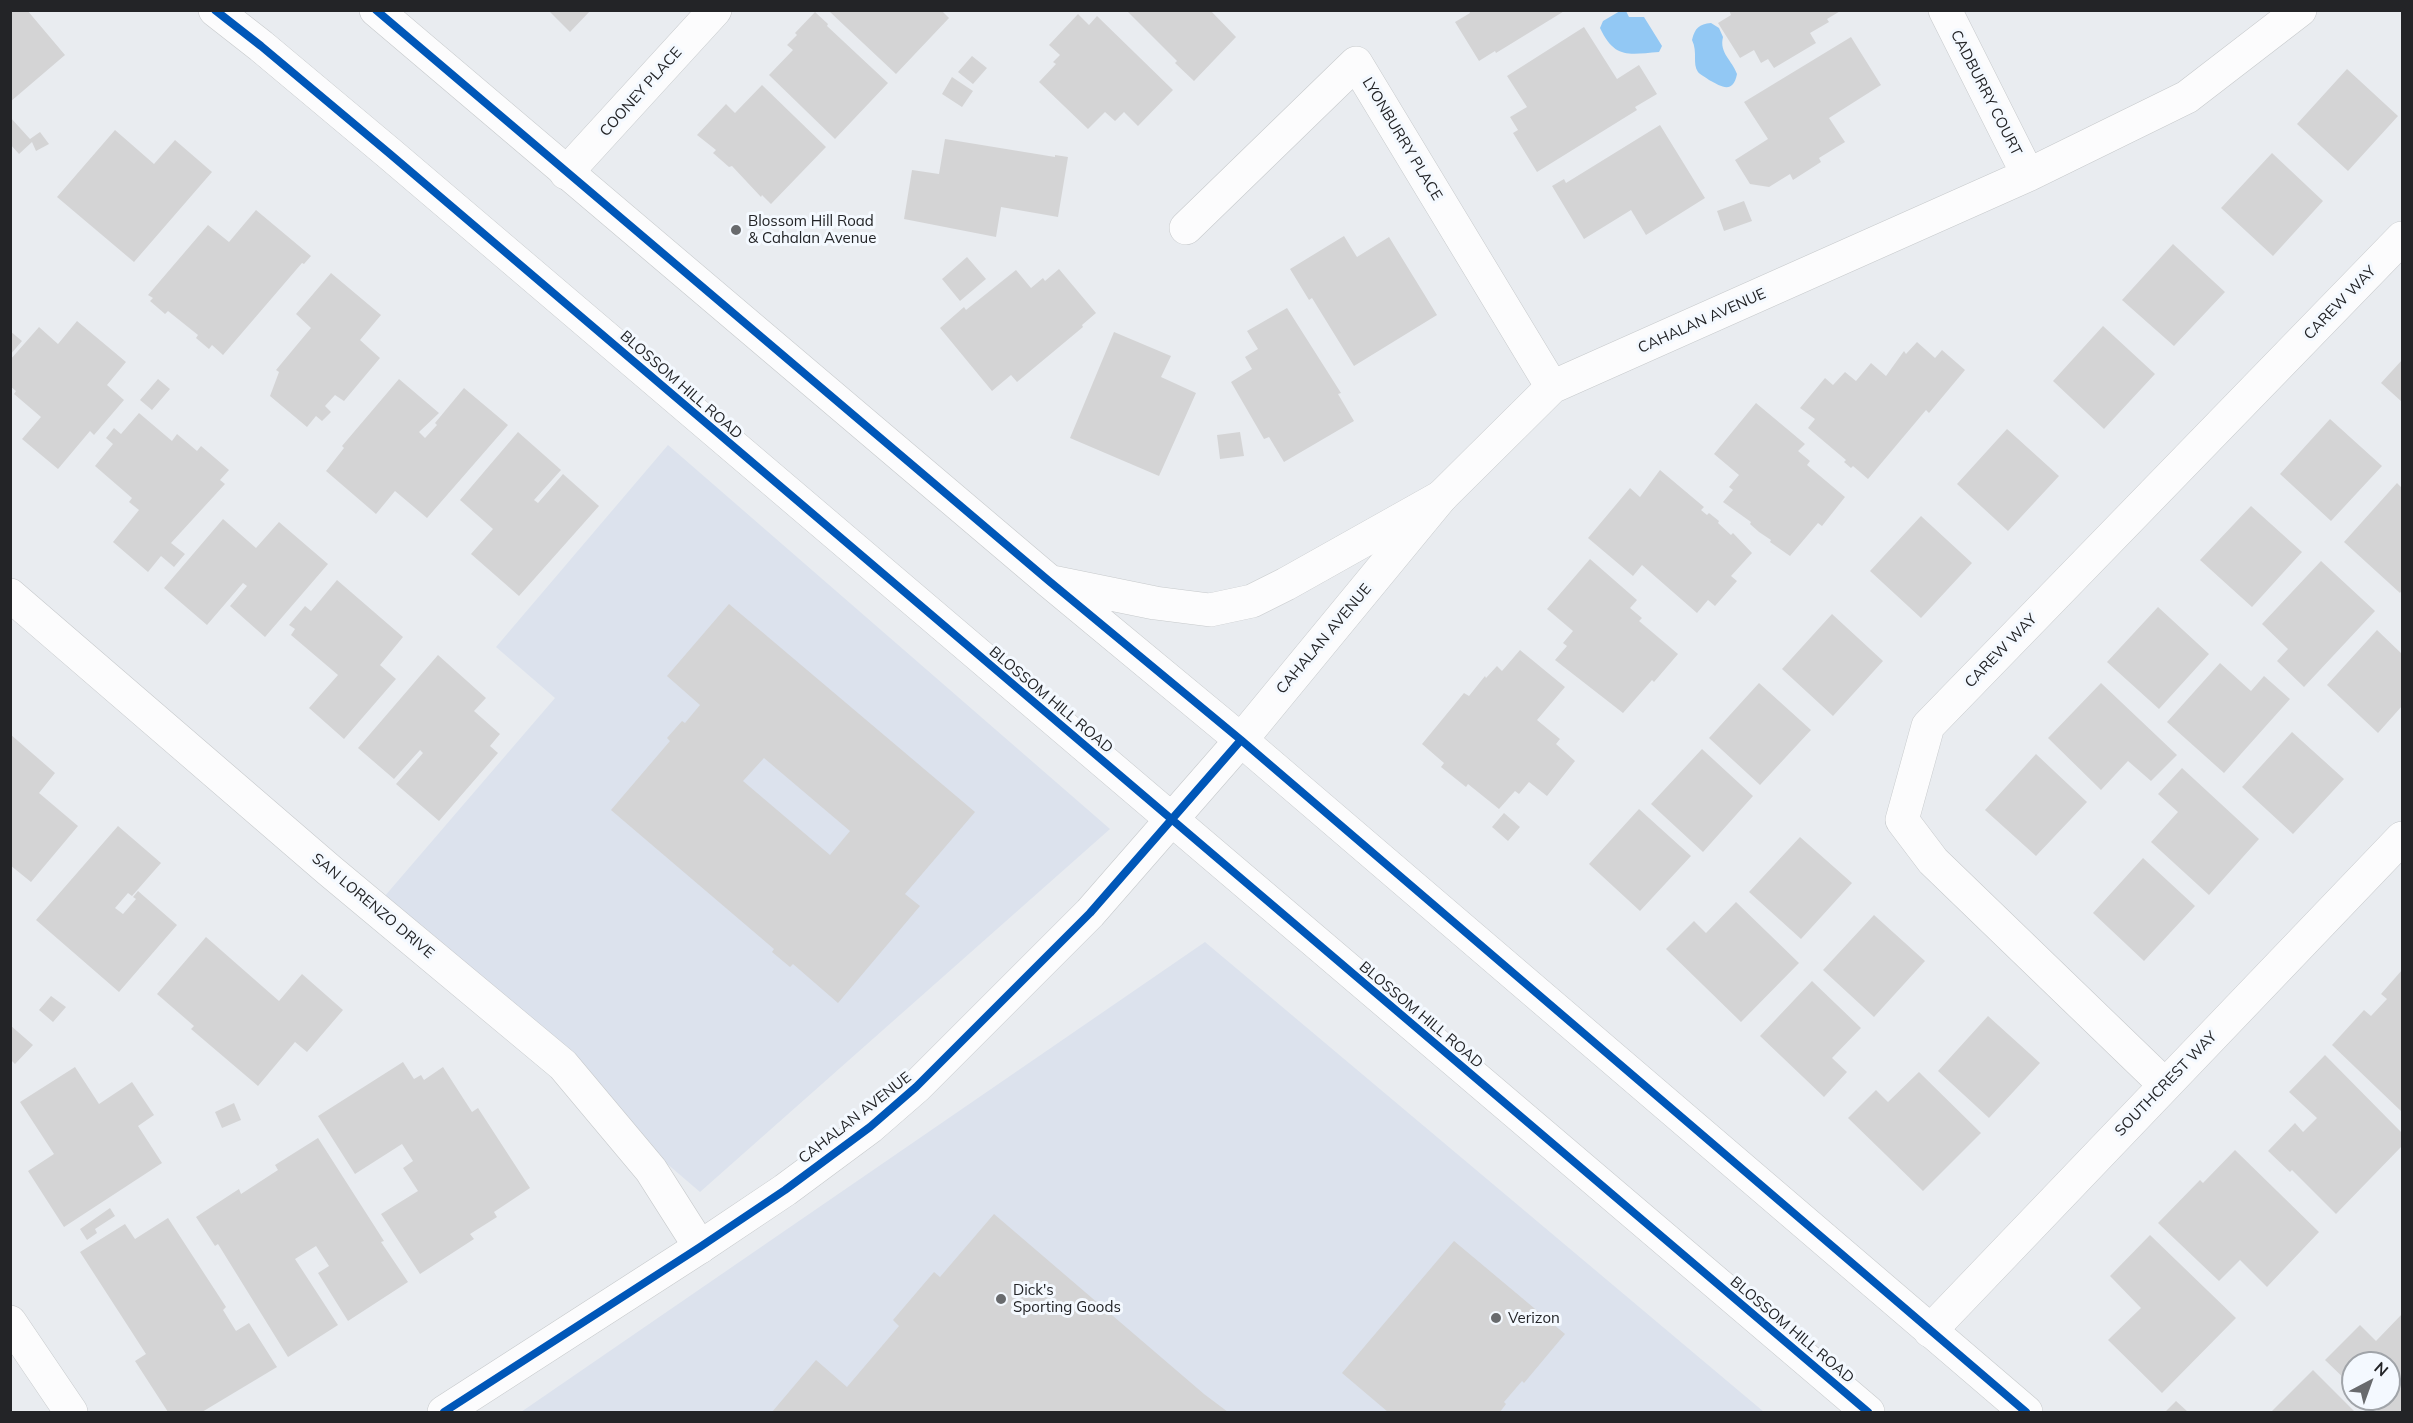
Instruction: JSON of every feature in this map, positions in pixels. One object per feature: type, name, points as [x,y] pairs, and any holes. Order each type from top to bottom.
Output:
[{"type":"street","name":"BLOSSOM HILL ROAD","points":[[215,10],[390,154],[1868,1413]]},
{"type":"street","points":[[376,10],[1049,581],[1241,740],[2026,1413]]},
{"type":"street","name":"COONEY PLACE","points":[[566,173],[715,10]]},
{"type":"street","name":"CADBURRY COURT","points":[[1944,10],[2028,175]]},
{"type":"street","name":"CAHALAN AVENUE","points":[[444,1413],[700,1247],[861,1134],[916,1087],[1090,913],[1241,740],[1441,497],[1552,387],[2028,175],[2187,97],[2300,10]]},
{"type":"street","name":"LYONBURRY PLACE","points":[[1186,228],[1356,63],[1552,387]]},
{"type":"street","name":"CAREW WAY","points":[[2165,1085],[1933,861],[1902,820],[1928,726],[2403,238]]},
{"type":"street","points":[[1049,581],[1155,603],[1210,610],[1252,601],[1441,497]]},
{"type":"street","name":"SAN LORENZO DRIVE","points":[[10,595],[329,870],[563,1065],[651,1170],[700,1247]]},
{"type":"street","name":"SOUTHCREST WAY","points":[[1930,1331],[2403,838]]},
{"type":"street","points":[[10,1322],[71,1413]]},
{"type":"shaded area","points":[[668,445],[1110,829],[700,1192],[372,911],[555,698],[496,647]]},
{"type":"shaded area","points":[[1205,942],[1764,1412],[521,1412]]},
{"type":"water","points":[[1620,11],[1626,11],[1629,17],[1644,17],[1662,46],[1659,52],[1624,53],[1611,46],[1600,28],[1603,21]]},
{"type":"water","points":[[1711,23],[1719,28],[1723,37],[1724,52],[1737,74],[1730,87],[1714,83],[1696,69],[1693,36],[1703,24]]},
{"type":"building","points":[[10,10],[27,10],[65,55],[10,102]]},
{"type":"building","points":[[548,10],[591,10],[570,32]]},
{"type":"building","points":[[831,10],[941,10],[949,18],[896,74],[830,12]]},
{"type":"building","points":[[1126,10],[1210,10],[1236,37],[1194,81]]},
{"type":"building","points":[[1469,10],[1566,10],[1479,61],[1455,22],[1470,13]]},
{"type":"building","points":[[1729,10],[1842,10],[1827,19],[1829,22],[1810,33],[1816,43],[1774,68],[1768,59],[1761,63],[1754,50],[1740,58],[1718,23],[1731,15]]},
{"type":"building","points":[[815,12],[888,83],[835,139],[769,75],[793,50],[787,45]]},
{"type":"building","points":[[1078,14],[1089,25],[1097,16],[1173,90],[1138,126],[1124,112],[1115,121],[1105,112],[1088,129],[1039,82],[1056,64],[1053,62],[1060,55],[1049,45]]},
{"type":"building","points":[[1584,27],[1617,79],[1639,65],[1657,94],[1635,107],[1637,110],[1537,172],[1513,133],[1518,130],[1510,117],[1527,107],[1507,76]]},
{"type":"building","points":[[1851,37],[1881,85],[1829,118],[1845,142],[1819,158],[1821,162],[1793,180],[1790,174],[1769,187],[1750,184],[1735,160],[1768,139],[1744,102]]},
{"type":"building","points":[[972,56],[987,68],[973,84],[958,72]]},
{"type":"building","points":[[2347,69],[2398,116],[2348,171],[2297,124]]},
{"type":"building","points":[[952,77],[973,91],[962,107],[942,94]]},
{"type":"building","points":[[762,85],[826,147],[771,204],[762,195],[761,197],[732,166],[729,167],[713,153],[716,150],[697,135],[726,104],[735,113]]},
{"type":"building","points":[[10,117],[30,139],[40,132],[49,144],[36,151],[32,142],[19,154],[10,144]]},
{"type":"building","points":[[1660,125],[1705,198],[1646,235],[1631,210],[1584,239],[1552,186],[1564,179],[1566,183]]},
{"type":"building","points":[[115,130],[154,164],[175,140],[212,172],[134,262],[57,197]]},
{"type":"building","points":[[945,139],[1055,157],[1055,155],[1068,157],[1058,217],[1001,207],[996,237],[904,219],[912,170],[939,174]]},
{"type":"building","points":[[2272,153],[2323,201],[2273,256],[2221,208]]},
{"type":"building","points":[[1744,201],[1752,221],[1724,231],[1717,211]]},
{"type":"building","points":[[256,210],[311,256],[304,264],[302,263],[223,355],[212,345],[209,349],[196,338],[198,335],[168,311],[165,314],[150,301],[153,298],[148,295],[208,225],[229,242]]},
{"type":"building","points":[[1344,236],[1357,257],[1389,237],[1437,315],[1354,366],[1312,298],[1309,300],[1290,269]]},
{"type":"building","points":[[2173,244],[2225,292],[2174,346],[2122,300]]},
{"type":"building","points":[[967,257],[986,279],[960,301],[942,279]]},
{"type":"building","points":[[1059,269],[1096,313],[1082,325],[1083,327],[1017,382],[1011,375],[992,391],[940,328],[964,307],[966,310],[1016,270],[1031,288],[1043,278],[1045,281]]},
{"type":"building","points":[[331,273],[381,315],[360,340],[380,358],[344,401],[335,395],[325,406],[331,412],[322,421],[316,416],[307,427],[270,396],[279,372],[276,370],[311,328],[296,314]]},
{"type":"building","points":[[1287,308],[1341,393],[1338,394],[1354,421],[1284,462],[1269,437],[1264,439],[1231,382],[1252,369],[1245,357],[1258,349],[1247,331]]},
{"type":"building","points":[[77,321],[126,362],[107,385],[124,400],[94,435],[90,431],[58,469],[22,439],[41,417],[14,394],[16,391],[10,386],[10,360],[39,327],[58,344]]},
{"type":"building","points":[[2103,326],[2155,374],[2104,429],[2053,381]]},
{"type":"building","points":[[10,331],[22,341],[10,355]]},
{"type":"building","points":[[1114,332],[1171,356],[1161,377],[1196,393],[1159,476],[1070,438]]},
{"type":"building","points":[[1917,342],[1935,358],[1942,350],[1965,370],[1929,413],[1926,410],[1868,479],[1853,466],[1851,468],[1844,462],[1846,460],[1808,428],[1815,419],[1800,408],[1825,378],[1833,385],[1845,372],[1856,381],[1871,363],[1886,376],[1904,351],[1906,354]]},
{"type":"building","points":[[2402,360],[2402,402],[2381,383]]},
{"type":"building","points":[[158,379],[170,389],[152,410],[140,400]]},
{"type":"building","points":[[399,379],[439,413],[419,432],[425,438],[464,388],[508,425],[427,518],[395,491],[376,514],[326,471],[344,448],[342,446]]},
{"type":"building","points":[[1756,403],[1805,444],[1798,451],[1810,461],[1807,465],[1845,497],[1822,526],[1818,523],[1790,556],[1770,542],[1771,540],[1750,524],[1751,522],[1723,502],[1733,490],[1729,487],[1739,475],[1714,454]]},
{"type":"building","points":[[139,413],[172,441],[177,434],[197,451],[201,446],[229,470],[220,480],[225,484],[171,543],[185,554],[174,567],[161,556],[148,572],[113,542],[139,510],[129,502],[132,498],[95,466],[113,444],[106,438],[114,428],[121,434]]},
{"type":"building","points":[[2330,419],[2382,466],[2331,521],[2280,474]]},
{"type":"building","points":[[2007,429],[2059,476],[2008,531],[1957,484]]},
{"type":"building","points":[[518,432],[561,470],[534,500],[538,503],[563,474],[599,506],[519,596],[471,554],[493,529],[460,500]]},
{"type":"building","points":[[1240,432],[1244,456],[1220,459],[1217,435]]},
{"type":"building","points":[[1660,470],[1704,507],[1701,510],[1719,521],[1718,523],[1731,535],[1733,533],[1752,553],[1731,576],[1737,581],[1715,606],[1708,600],[1697,613],[1642,565],[1633,576],[1588,538],[1630,488],[1640,497]]},
{"type":"building","points":[[2397,483],[2402,488],[2402,590],[2400,593],[2344,542]]},
{"type":"building","points":[[2251,506],[2302,552],[2252,607],[2200,560]]},
{"type":"building","points":[[1921,516],[1972,563],[1921,618],[1870,571]]},
{"type":"building","points":[[223,519],[256,548],[279,522],[328,564],[265,637],[230,606],[247,586],[243,583],[207,625],[164,588]]},
{"type":"building","points":[[1590,559],[1637,600],[1630,608],[1642,618],[1639,621],[1678,654],[1623,713],[1555,660],[1567,646],[1563,643],[1573,631],[1547,609]]},
{"type":"building","points":[[2321,561],[2375,611],[2304,687],[2277,661],[2288,649],[2262,624]]},
{"type":"building","points":[[337,580],[403,637],[380,665],[396,679],[344,739],[309,708],[338,675],[291,635],[295,629],[289,625],[305,606],[311,611]]},
{"type":"building","points":[[729,604],[975,812],[905,894],[920,906],[838,1003],[793,964],[790,967],[772,952],[774,949],[611,810],[670,741],[667,738],[682,721],[685,723],[700,705],[667,676]],"holes":[[[764,758],[850,831],[830,855],[743,781]]]},
{"type":"building","points":[[2158,607],[2209,654],[2159,709],[2107,662]]},
{"type":"building","points":[[1832,614],[1883,661],[1833,716],[1782,669]]},
{"type":"building","points":[[2377,630],[2402,654],[2402,706],[2378,733],[2327,685]]},
{"type":"building","points":[[1520,650],[1565,687],[1537,720],[1560,739],[1556,744],[1575,761],[1547,796],[1529,782],[1519,794],[1515,791],[1499,809],[1468,784],[1466,787],[1441,767],[1444,763],[1422,744],[1464,693],[1469,696],[1485,676],[1486,678],[1497,666],[1502,671]]},
{"type":"building","points":[[438,655],[486,698],[474,711],[500,734],[490,746],[498,753],[439,821],[396,784],[423,753],[420,750],[394,779],[358,748]]},
{"type":"building","points":[[2220,663],[2251,691],[2264,676],[2290,699],[2224,773],[2167,722]]},
{"type":"building","points":[[1759,683],[1811,730],[1760,785],[1709,738]]},
{"type":"building","points":[[2101,683],[2177,755],[2151,781],[2128,761],[2101,790],[2048,738]]},
{"type":"building","points":[[2292,732],[2344,779],[2293,834],[2242,787]]},
{"type":"building","points":[[10,734],[55,773],[39,793],[78,826],[31,882],[10,865]]},
{"type":"building","points":[[1702,749],[1753,796],[1703,852],[1651,804]]},
{"type":"building","points":[[2036,754],[2087,802],[2036,856],[1985,810]]},
{"type":"building","points":[[2182,768],[2259,839],[2209,895],[2151,842],[2178,812],[2158,794]]},
{"type":"building","points":[[1639,809],[1691,856],[1640,911],[1589,864]]},
{"type":"building","points":[[1504,813],[1520,827],[1508,841],[1492,827]]},
{"type":"building","points":[[118,826],[161,863],[132,896],[128,893],[115,908],[123,914],[136,899],[133,897],[138,891],[177,925],[119,992],[36,920]]},
{"type":"building","points":[[1800,837],[1852,883],[1801,939],[1749,892]]},
{"type":"building","points":[[2143,858],[2195,906],[2144,961],[2093,913]]},
{"type":"building","points":[[1736,902],[1799,963],[1741,1022],[1666,949],[1694,921],[1706,933]]},
{"type":"building","points":[[1874,915],[1925,961],[1874,1017],[1823,970]]},
{"type":"building","points":[[206,937],[279,1001],[302,974],[343,1010],[307,1052],[295,1042],[258,1086],[191,1029],[194,1026],[157,994]]},
{"type":"building","points":[[2402,970],[2402,1112],[2332,1045],[2364,1010],[2371,1016],[2387,999],[2381,994]]},
{"type":"building","points":[[1812,981],[1861,1028],[1832,1058],[1847,1072],[1824,1097],[1760,1036]]},
{"type":"building","points":[[51,996],[66,1007],[53,1022],[39,1010]]},
{"type":"building","points":[[1988,1016],[2040,1063],[1989,1118],[1938,1071]]},
{"type":"building","points":[[10,1025],[33,1045],[15,1064],[10,1059]]},
{"type":"building","points":[[2325,1055],[2402,1133],[2402,1146],[2336,1214],[2292,1170],[2290,1172],[2268,1151],[2295,1123],[2303,1132],[2317,1118],[2289,1092]]},
{"type":"building","points":[[403,1062],[414,1079],[421,1075],[424,1080],[443,1067],[472,1112],[478,1108],[530,1188],[494,1212],[497,1217],[470,1234],[474,1239],[420,1274],[381,1214],[418,1191],[403,1168],[413,1161],[402,1144],[355,1174],[318,1116]]},
{"type":"building","points":[[75,1067],[99,1104],[132,1082],[154,1115],[138,1126],[162,1163],[64,1227],[28,1171],[54,1154],[20,1102]]},
{"type":"building","points":[[1919,1072],[1981,1133],[1923,1191],[1848,1118],[1876,1090],[1888,1102]]},
{"type":"building","points":[[234,1103],[241,1120],[222,1128],[215,1112]]},
{"type":"building","points":[[318,1138],[408,1282],[348,1321],[318,1273],[329,1266],[316,1246],[295,1259],[338,1325],[288,1357],[218,1244],[215,1246],[196,1217],[239,1189],[241,1194],[278,1170],[275,1165]]},
{"type":"building","points":[[2235,1150],[2319,1232],[2267,1287],[2240,1260],[2219,1281],[2158,1223],[2200,1180],[2203,1183]]},
{"type":"building","points":[[110,1208],[115,1216],[95,1229],[97,1233],[87,1240],[80,1229]]},
{"type":"building","name":"Dick's Sporting Goods","points":[[994,1214],[1228,1412],[772,1412],[816,1360],[847,1387],[899,1326],[893,1320],[934,1272],[940,1277]]},
{"type":"building","points":[[168,1218],[226,1307],[223,1310],[236,1331],[249,1323],[277,1367],[202,1412],[168,1412],[135,1361],[146,1354],[80,1252],[125,1224],[135,1239]]},
{"type":"building","points":[[2150,1235],[2236,1318],[2162,1393],[2108,1340],[2141,1308],[2110,1276]]},
{"type":"building","points":[[1454,1241],[1565,1334],[1524,1383],[1522,1381],[1504,1402],[1506,1404],[1500,1412],[1388,1412],[1342,1373]]},
{"type":"building","points":[[2402,1314],[2402,1412],[2378,1411],[2401,1411],[2401,1351],[2341,1351],[2341,1375],[2325,1360],[2360,1325],[2376,1341]]},
{"type":"building","points":[[2313,1370],[2341,1398],[2341,1411],[2355,1412],[2271,1412]]},
{"type":"building","points":[[2176,1401],[2188,1412],[2165,1412]]},
{"type":"cycle path","points":[[215,10],[390,154],[1868,1412]]},
{"type":"cycle path","points":[[376,10],[1049,581],[1241,740],[2026,1412]]},
{"type":"cycle path","points":[[444,1412],[700,1247],[785,1190],[870,1127],[916,1087],[1090,913],[1241,740]]},
{"type":"place","name":"Blossom Hill Road & Cahalan Avenue","points":[[736,230]]},
{"type":"place","name":"Dick's Sporting Goods","points":[[1001,1299]]},
{"type":"place","name":"Verizon","points":[[1496,1318]]}]
